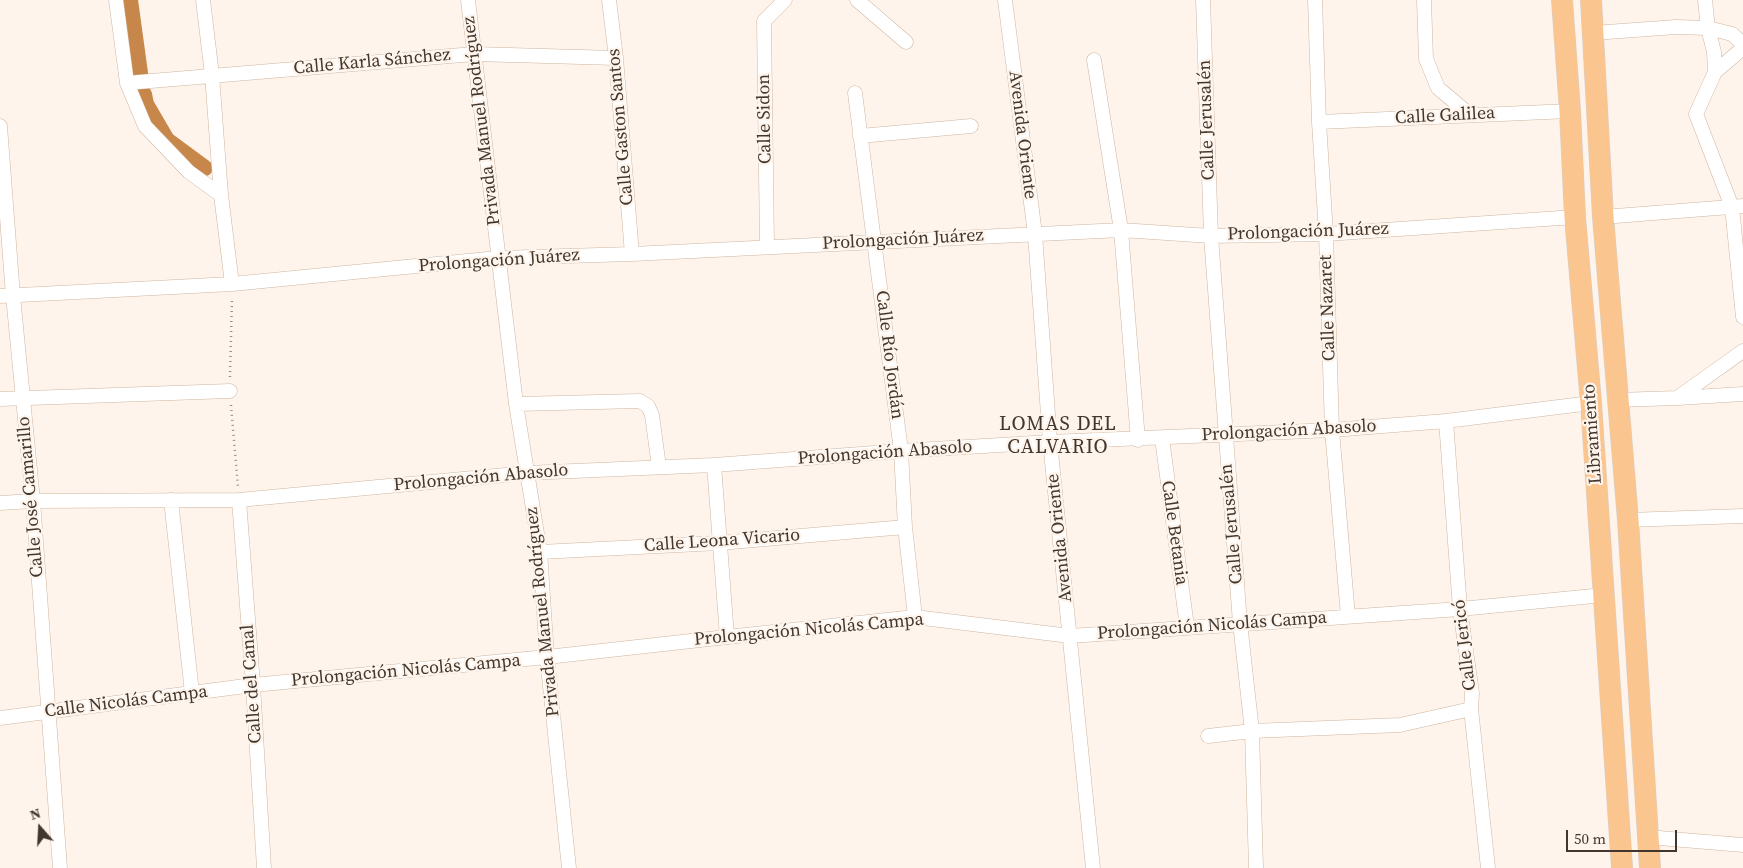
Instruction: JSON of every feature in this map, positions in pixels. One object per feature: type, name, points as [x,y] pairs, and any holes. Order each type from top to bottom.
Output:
[{"type":"main road","name":"Libramiento","points":[[1562,0],[1575,217],[1591,403],[1622,868]]},
{"type":"main road","name":"Libramiento","points":[[1591,0],[1603,216],[1628,520],[1650,868]]},
{"type":"street","points":[[116,0],[128,83],[145,126],[189,172],[222,195]]},
{"type":"street","points":[[203,0],[232,284]]},
{"type":"street","name":"Privada Manuel Rodríguez","points":[[468,0],[516,404],[540,552],[547,658],[569,868]]},
{"type":"street","name":"Calle Gaston Santos","points":[[609,0],[616,58],[632,254]]},
{"type":"street","name":"Calle Sidon","points":[[767,246],[764,21],[785,0]]},
{"type":"street","points":[[857,0],[906,42]]},
{"type":"street","name":"Avenida Oriente","points":[[1005,0],[1035,234],[1050,442],[1093,868]]},
{"type":"street","name":"Calle Jerusalén","points":[[1203,0],[1211,236],[1240,624],[1252,731],[1256,868]]},
{"type":"street","name":"Calle Nazaret","points":[[1315,0],[1319,122],[1326,234],[1332,430],[1348,616]]},
{"type":"street","points":[[1424,0],[1426,59],[1438,88],[1469,114]]},
{"type":"street","points":[[1705,0],[1708,28],[1714,52],[1715,72]]},
{"type":"street","points":[[1593,33],[1676,27],[1708,28],[1732,34],[1743,44]]},
{"type":"street","points":[[1743,48],[1715,72],[1696,114],[1737,206],[1743,316]]},
{"type":"street","name":"Calle Karla Sánchez","points":[[128,83],[474,54],[616,58]]},
{"type":"street","points":[[1094,60],[1120,230],[1138,440]]},
{"type":"street","name":"Calle Río Jordán","points":[[854,93],[901,451],[905,527],[915,617]]},
{"type":"street","name":"Calle Galilea","points":[[1319,122],[1570,111]]},
{"type":"street","name":"Calle José Camarillo","points":[[0,126],[7,296],[23,398],[33,501],[60,868]]},
{"type":"street","points":[[860,136],[971,126]]},
{"type":"street","points":[[1603,216],[1737,206]]},
{"type":"street","name":"Prolongación Juárez","points":[[7,296],[232,284],[498,258],[632,254],[1120,230],[1211,236],[1326,234],[1575,217]]},
{"type":"street","points":[[1677,398],[1743,351]]},
{"type":"street","points":[[0,399],[230,391]]},
{"type":"street","points":[[1617,400],[1743,394]]},
{"type":"street","points":[[516,404],[640,400],[648,406],[652,415],[659,467]]},
{"type":"street","name":"Prolongación Abasolo","points":[[0,503],[33,501],[239,500],[528,473],[714,465],[1050,442],[1138,440],[1225,434],[1332,430],[1446,421],[1591,403]]},
{"type":"street","name":"Calle Jericó","points":[[1446,421],[1460,609],[1472,693],[1471,709],[1488,868]]},
{"type":"street","name":"Calle Betania","points":[[1162,438],[1187,627]]},
{"type":"street","points":[[714,465],[727,636]]},
{"type":"street","points":[[171,500],[192,693]]},
{"type":"street","name":"Calle del Canal","points":[[239,500],[264,868]]},
{"type":"street","points":[[1628,520],[1743,516]]},
{"type":"street","name":"Calle Leona Vicario","points":[[540,552],[719,543],[905,527]]},
{"type":"street","name":"Prolongación Nicolás Campa","points":[[253,685],[547,658],[727,636],[915,617],[1070,636],[1460,609],[1604,594]]},
{"type":"street","name":"Calle Nicolás Campa","points":[[0,718],[253,685]]},
{"type":"street","points":[[1208,736],[1252,731],[1400,725],[1471,709]]},
{"type":"street","points":[[1647,837],[1743,845]]},
{"type":"waterway","points":[[130,0],[140,73]]},
{"type":"waterway","points":[[144,94],[146,104],[167,140],[205,168]]},
{"type":"district","name":"LOMAS DEL CALVARIO","points":[[1058,436]]}]
